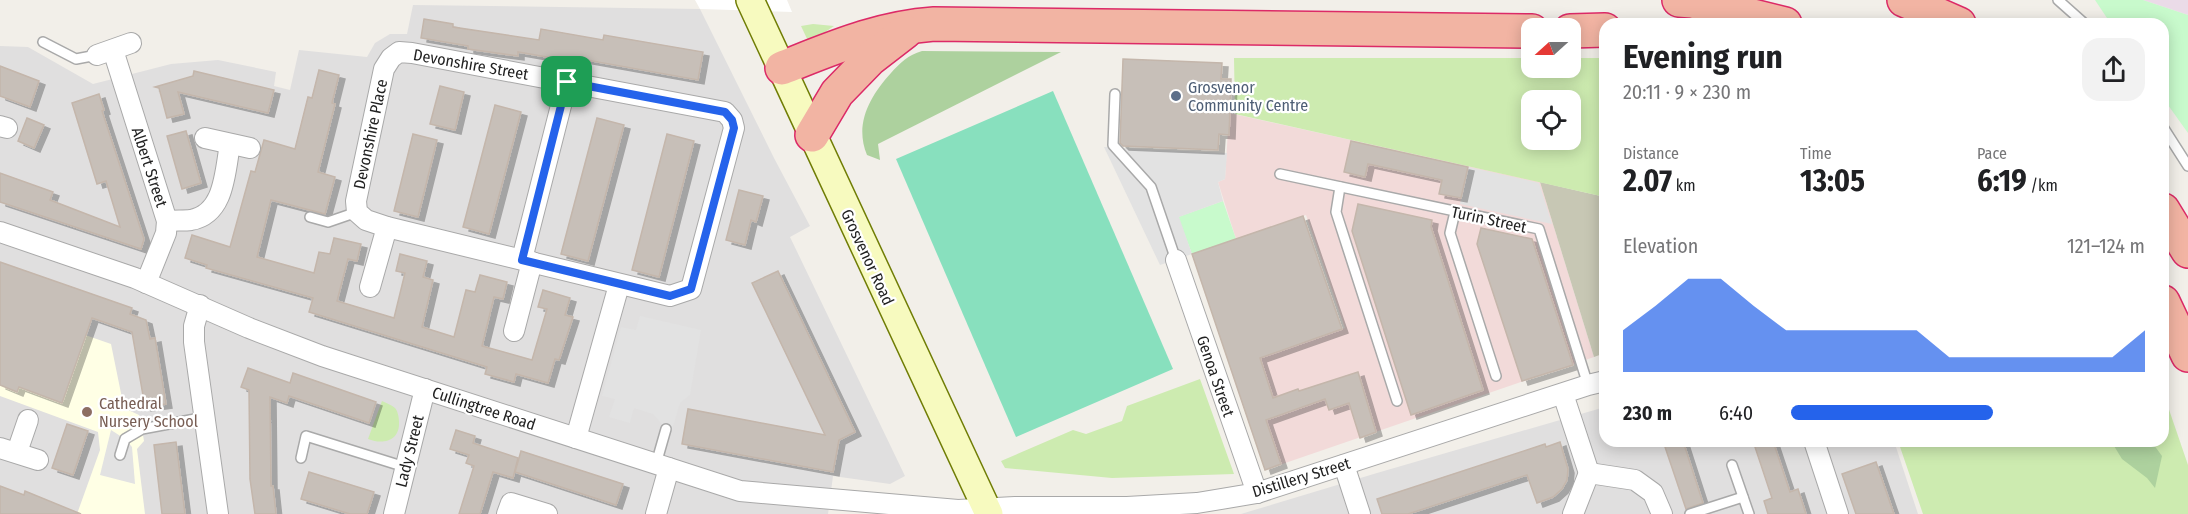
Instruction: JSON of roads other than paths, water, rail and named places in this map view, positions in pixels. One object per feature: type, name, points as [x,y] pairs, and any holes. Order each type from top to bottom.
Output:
[{"type":"highway","points":[[1679,0],[1692,1],[1761,18]]},
{"type":"highway","points":[[1904,0],[1945,18]]},
{"type":"highway","points":[[782,68],[856,39],[884,31],[934,24],[1521,31]]},
{"type":"highway","points":[[812,135],[837,93],[870,59],[914,26]]},
{"type":"highway","points":[[1581,31],[1599,30]]},
{"type":"highway","points":[[2169,220],[2188,251]]},
{"type":"highway","points":[[2169,315],[2188,355]]},
{"type":"main road","name":"Grosvenor Road","points":[[752,6],[988,511]]},
{"type":"street","points":[[105,52],[131,43]]},
{"type":"street","name":"Albert Street","points":[[105,52],[167,220],[166,233],[146,283]]},
{"type":"street","name":"Devonshire Street","points":[[391,58],[399,52],[412,53],[725,112],[732,120],[734,128],[691,289],[670,296],[619,285]]},
{"type":"street","name":"Devonshire Place","points":[[357,212],[356,201],[384,69],[391,58]]},
{"type":"street","points":[[514,331],[527,261],[567,82]]},
{"type":"street","points":[[205,138],[250,148]]},
{"type":"street","points":[[167,220],[193,220],[214,208],[219,198],[230,144]]},
{"type":"street","points":[[357,212],[366,219],[387,226],[619,285],[576,438]]},
{"type":"street","points":[[370,287],[387,226]]},
{"type":"street","name":"Cullingtree Road","points":[[0,232],[146,283],[249,328],[322,356],[740,491],[878,509],[988,511]]},
{"type":"street","name":"Genoa Street","points":[[1176,260],[1257,493]]},
{"type":"street","points":[[200,305],[194,326],[218,514]]},
{"type":"street","name":"Distillery Street","points":[[988,511],[1186,504],[1257,493],[1596,383]]},
{"type":"street","name":"Lady Street","points":[[394,514],[425,389]]},
{"type":"street","points":[[1563,394],[1589,472],[1573,514]]},
{"type":"street","points":[[28,420],[8,450],[38,460]]},
{"type":"street","points":[[1816,447],[1838,514]]},
{"type":"street","points":[[1344,465],[1360,514]]},
{"type":"street","points":[[656,514],[663,466]]},
{"type":"street","points":[[1589,472],[1635,480],[1653,493],[1662,514]]},
{"type":"street","points":[[507,514],[511,503],[547,514]]},
{"type":"lane","points":[[2058,0],[2078,18]]},
{"type":"lane","points":[[43,42],[76,59],[105,52]]},
{"type":"lane","points":[[1115,94],[1113,145],[1151,187],[1176,260]]},
{"type":"lane","points":[[2169,136],[2188,166]]},
{"type":"lane","name":"Turin Street","points":[[1280,174],[1539,229],[1596,383]]},
{"type":"lane","points":[[1340,187],[1336,212],[1397,401]]},
{"type":"lane","points":[[310,217],[328,222],[357,212]]},
{"type":"lane","points":[[1455,212],[1450,233],[1496,376]]},
{"type":"lane","points":[[120,454],[125,439],[142,429],[206,417]]},
{"type":"lane","points":[[663,466],[666,429]]},
{"type":"lane","points":[[302,458],[306,436],[405,467]]},
{"type":"lane","points":[[1732,465],[1749,514]]},
{"type":"lane","points":[[1690,514],[1743,497]]},
{"type":"place","name":"Grosvenor Community Centre","points":[[1176,96]]},
{"type":"place","name":"Cathedral Nursery School","points":[[87,412]]}]
